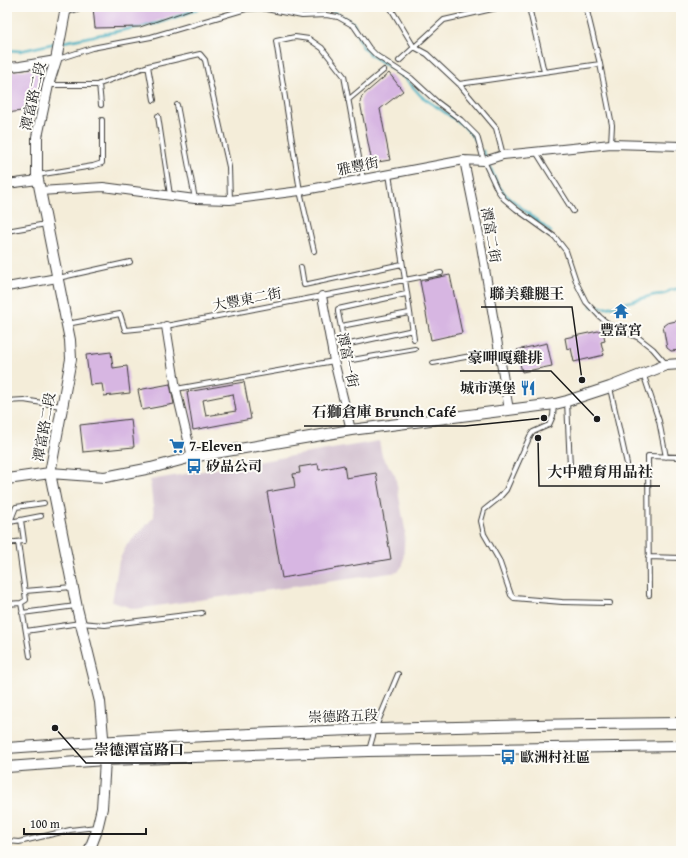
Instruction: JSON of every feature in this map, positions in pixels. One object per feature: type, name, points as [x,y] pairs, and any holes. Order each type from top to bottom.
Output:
[{"type":"street","points":[[65,9],[77,7]]},
{"type":"street","name":"潭富路二段","points":[[65,9],[56,60],[48,85],[37,137],[37,177],[70,340],[71,359],[50,473],[76,606],[100,702],[104,741],[105,760],[102,808],[89,851]]},
{"type":"street","points":[[7,67],[56,60]]},
{"type":"street","name":"雅豐街","points":[[40,191],[103,187],[195,199],[230,200],[300,191],[464,160],[484,161],[503,155],[611,144],[681,146]]},
{"type":"street","name":"潭富二街","points":[[464,160],[509,410]]},
{"type":"street","points":[[7,184],[37,177]]},
{"type":"street","points":[[7,288],[57,278]]},
{"type":"street","name":"潭富一街","points":[[322,296],[334,361],[352,430]]},
{"type":"street","points":[[166,326],[176,389],[192,457]]},
{"type":"street","points":[[7,480],[50,473],[104,477],[151,468],[192,457],[352,430],[555,404],[610,387],[666,365],[681,364]]},
{"type":"street","name":"崇德路五段","points":[[7,748],[104,741],[375,729],[681,723]]},
{"type":"street","points":[[7,768],[105,760],[368,750],[681,746]]},
{"type":"lane","points":[[390,7],[414,47],[427,54],[459,84],[496,128],[503,155]]},
{"type":"lane","points":[[399,62],[444,20],[501,7]]},
{"type":"lane","points":[[529,7],[544,72]]},
{"type":"lane","points":[[586,7],[600,64],[612,125],[611,144]]},
{"type":"lane","points":[[56,60],[92,48],[151,37],[246,9],[261,8],[302,16],[326,15],[338,17],[354,26],[369,48],[377,56],[411,78],[437,102],[461,120],[477,136],[484,161],[497,189],[504,199],[555,238],[566,250],[577,284],[586,302],[600,317],[610,324],[639,338],[653,349],[666,365]]},
{"type":"lane","points":[[314,250],[300,191],[276,41],[295,38],[308,39],[322,48],[344,76],[363,179]]},
{"type":"lane","points":[[48,85],[75,86],[99,84],[148,66],[200,54],[205,60],[228,167],[230,200]]},
{"type":"lane","points":[[459,84],[600,64]]},
{"type":"lane","points":[[148,66],[154,100]]},
{"type":"lane","points":[[348,100],[384,70]]},
{"type":"lane","points":[[99,84],[101,104]]},
{"type":"lane","points":[[177,105],[195,199]]},
{"type":"lane","points":[[158,116],[170,195]]},
{"type":"lane","points":[[37,177],[102,163],[102,120]]},
{"type":"lane","points":[[535,152],[573,211]]},
{"type":"lane","points":[[389,174],[414,339]]},
{"type":"lane","points":[[7,231],[46,224]]},
{"type":"lane","points":[[57,278],[130,262]]},
{"type":"lane","points":[[301,267],[304,285],[402,264]]},
{"type":"lane","name":"大豐東二街","points":[[66,324],[120,314],[125,330],[166,326],[441,273]]},
{"type":"lane","points":[[406,294],[338,309],[347,358],[352,360],[415,349]]},
{"type":"lane","points":[[341,326],[410,312]]},
{"type":"lane","points":[[345,345],[413,330]]},
{"type":"lane","points":[[433,363],[498,351]]},
{"type":"lane","points":[[176,389],[334,361]]},
{"type":"lane","points":[[643,373],[659,420],[666,457]]},
{"type":"lane","points":[[610,387],[627,464]]},
{"type":"lane","points":[[7,401],[24,400],[62,406]]},
{"type":"lane","points":[[567,401],[570,467]]},
{"type":"lane","points":[[555,404],[549,425],[533,432],[530,436],[506,490],[499,498],[484,510],[481,521],[484,534],[498,560],[511,595],[514,598],[562,602],[610,603]]},
{"type":"lane","points":[[648,595],[648,456],[681,458]]},
{"type":"lane","points":[[41,516],[10,522],[16,507],[44,503]]},
{"type":"lane","points":[[7,543],[24,541],[21,520]]},
{"type":"lane","points":[[7,604],[21,603],[26,600],[18,542]]},
{"type":"lane","points":[[648,557],[681,558]]},
{"type":"lane","points":[[25,591],[72,587]]},
{"type":"lane","points":[[21,603],[30,656]]},
{"type":"lane","points":[[22,613],[76,606]]},
{"type":"lane","points":[[26,631],[80,623],[105,625],[202,613]]},
{"type":"lane","points":[[368,750],[398,674]]},
{"type":"lane","points":[[7,841],[19,842],[70,830],[97,827]]},
{"type":"shaded area","points":[[379,441],[382,456],[395,475],[405,529],[403,565],[398,572],[135,609],[112,602],[119,561],[126,546],[154,517],[150,480]]},
{"type":"building","points":[[93,7],[195,8],[140,27],[95,28]]},
{"type":"building","points":[[47,67],[36,109],[7,113],[7,72]]},
{"type":"building","points":[[389,73],[403,91],[380,109],[390,160],[372,163],[360,102],[362,96]]},
{"type":"building","points":[[450,275],[462,333],[431,340],[420,281]]},
{"type":"building","points":[[681,320],[681,350],[671,351],[667,348],[663,326],[667,323]]},
{"type":"building","points":[[603,330],[605,341],[601,342],[604,355],[574,362],[571,348],[567,349],[565,338]]},
{"type":"building","points":[[547,343],[552,366],[522,372],[517,350]]},
{"type":"building","points":[[111,352],[113,368],[127,366],[130,393],[104,396],[102,384],[90,385],[86,355]]},
{"type":"building","points":[[244,382],[251,419],[193,430],[187,392]],"holes":[[[233,394],[236,411],[206,416],[203,400]]]},
{"type":"building","points":[[170,384],[174,404],[142,410],[138,390]]},
{"type":"building","points":[[131,419],[134,447],[83,452],[80,425]]},
{"type":"building","points":[[318,464],[319,470],[344,465],[346,478],[376,473],[391,559],[282,578],[267,492],[295,487],[293,474],[300,473],[299,467]]},
{"type":"waterway","points":[[63,42],[159,23],[204,7]]},
{"type":"waterway","points":[[326,7],[353,23],[355,26]]},
{"type":"waterway","points":[[357,33],[362,46],[369,54],[405,78],[421,96],[463,125],[476,140]]},
{"type":"waterway","points":[[7,50],[20,51],[56,43]]},
{"type":"waterway","points":[[483,151],[498,185],[506,195],[551,232]]},
{"type":"waterway","points":[[591,306],[606,308],[654,295],[664,294],[671,290],[681,288]]},
{"type":"place","name":"豐富宮","points":[[621,311]]},
{"type":"place","name":"聯美雞腿王","points":[[582,380]]},
{"type":"place","name":"城市漢堡","points":[[528,388]]},
{"type":"place","name":"石獅倉庫 Brunch Café","points":[[544,418]]},
{"type":"place","name":"豪呷嘎雞排","points":[[597,419]]},
{"type":"place","name":"大中體育用品社","points":[[538,438]]},
{"type":"place","name":"7-Eleven","points":[[177,446]]},
{"type":"place","name":"矽品公司","points":[[194,466]]},
{"type":"place","name":"崇德潭富路口","points":[[55,728]]},
{"type":"place","name":"歐洲村社區","points":[[508,757]]}]
